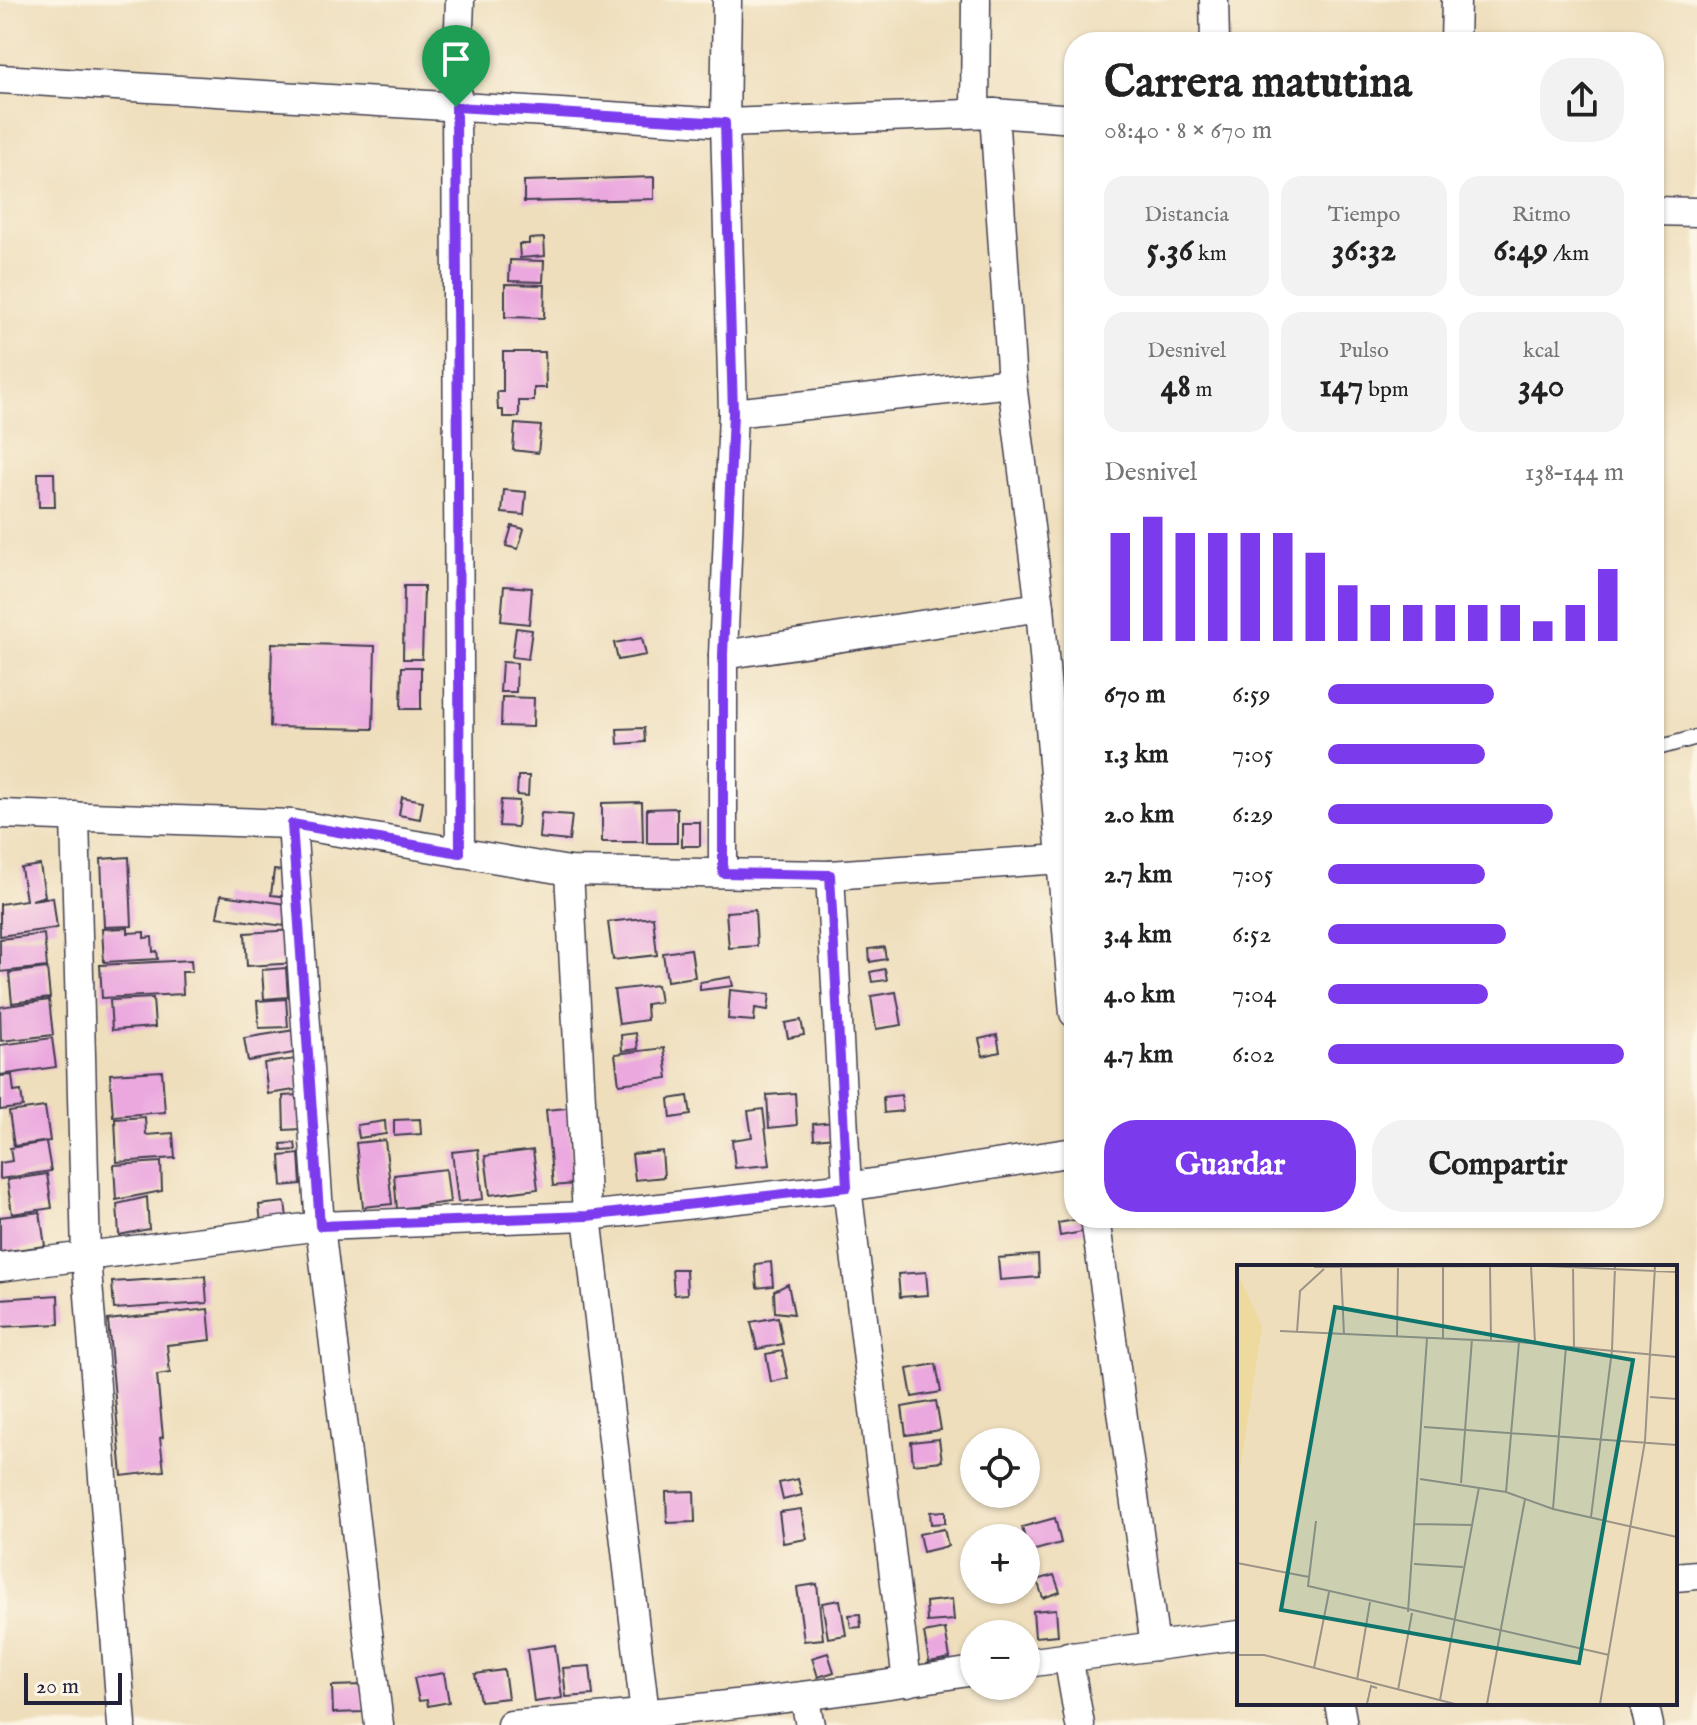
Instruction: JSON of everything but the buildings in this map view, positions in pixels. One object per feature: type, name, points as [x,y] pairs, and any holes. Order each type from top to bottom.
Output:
[{"type":"street","points":[[460,0],[456,107],[460,853]]},
{"type":"street","points":[[723,873],[723,655],[733,413],[725,123],[727,0]]},
{"type":"street","points":[[976,0],[1012,383],[1064,799]]},
{"type":"street","points":[[1214,0],[1215,32]]},
{"type":"street","points":[[1455,32],[1456,0]]},
{"type":"street","points":[[0,79],[725,123],[985,113],[1064,118]]},
{"type":"street","points":[[1664,211],[1697,212]]},
{"type":"street","points":[[733,413],[1012,383]]},
{"type":"street","points":[[723,655],[1040,607]]},
{"type":"street","points":[[0,814],[292,824],[569,871],[830,875],[1061,859]]},
{"type":"street","points":[[75,816],[86,1256],[122,1725]]},
{"type":"street","points":[[292,824],[320,1226],[379,1725]]},
{"type":"street","points":[[1064,833],[1061,859],[1064,895]]},
{"type":"street","points":[[569,871],[587,1216],[645,1714]]},
{"type":"street","points":[[830,875],[847,1187],[907,1682]]},
{"type":"street","points":[[0,1267],[320,1226],[587,1216],[847,1187],[1064,1154]]},
{"type":"street","points":[[1096,1228],[1155,1646]]},
{"type":"street","points":[[1677,1577],[1697,1575]]},
{"type":"street","points":[[1040,1661],[1237,1635]]},
{"type":"street","points":[[1068,1656],[1080,1725]]},
{"type":"street","points":[[511,1725],[556,1723],[804,1696],[960,1673]]},
{"type":"street","points":[[804,1696],[810,1725]]},
{"type":"street","points":[[1339,1705],[1343,1725]]},
{"type":"street","points":[[1644,1705],[1649,1725]]},
{"type":"lane","points":[[1664,746],[1697,737]]},
{"type":"route","points":[[456,107],[725,123],[733,413],[723,655],[723,873],[830,875],[847,1187],[587,1216],[320,1226],[292,824],[460,853],[456,107]]}]
